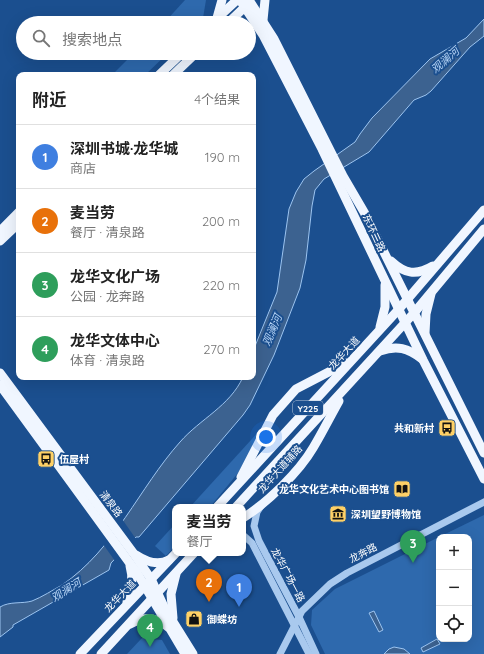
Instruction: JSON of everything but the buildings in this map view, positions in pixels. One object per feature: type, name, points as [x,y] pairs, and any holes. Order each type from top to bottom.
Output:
[{"type":"main road","points":[[217,16],[222,0]]},
{"type":"main road","points":[[263,20],[265,0]]},
{"type":"main road","points":[[222,16],[245,1]]},
{"type":"main road","points":[[233,16],[245,1]]},
{"type":"main road","name":"东环二路","points":[[245,1],[263,20],[274,39],[340,178],[385,282],[484,479]]},
{"type":"main road","name":"东环二路","points":[[245,1],[253,16]]},
{"type":"main road","name":"东环二路","points":[[256,22],[325,147]]},
{"type":"main road","points":[[256,30],[263,35]]},
{"type":"main road","points":[[162,72],[175,60]]},
{"type":"main road","points":[[177,72],[189,60]]},
{"type":"main road","name":"东环二路","points":[[340,178],[364,212],[484,453]]},
{"type":"main road","name":"龙华大道","points":[[220,504],[399,309],[484,210]]},
{"type":"main road","points":[[0,231],[16,215]]},
{"type":"main road","points":[[0,241],[16,226]]},
{"type":"main road","points":[[414,313],[484,229]]},
{"type":"main road","points":[[388,258],[398,267],[411,273],[422,272],[438,264]]},
{"type":"main road","points":[[376,334],[380,327],[384,313],[385,282]]},
{"type":"main road","points":[[426,338],[426,314],[433,289]]},
{"type":"main road","name":"Y225","points":[[239,504],[414,313]]},
{"type":"main road","points":[[379,351],[388,348],[401,347],[412,351],[423,360]]},
{"type":"main road","points":[[235,487],[273,415],[296,389],[353,359]]},
{"type":"main road","name":"清泉路","points":[[0,373],[105,523]]},
{"type":"main road","name":"清泉路","points":[[0,385],[148,582],[171,625],[184,654]]},
{"type":"main road","name":"龙华大道辅路","points":[[246,516],[269,498],[307,457],[348,386]]},
{"type":"main road","points":[[125,606],[132,583],[131,558],[162,563],[173,556]]},
{"type":"main road","name":"龙华大道","points":[[80,654],[173,556]]},
{"type":"main road","points":[[100,654],[191,556]]},
{"type":"main road","points":[[127,625],[135,621],[151,618],[171,625],[171,594],[177,571]]},
{"type":"main road","name":"清泉路","points":[[171,625],[193,654]]},
{"type":"street","name":"龙奔路","points":[[280,654],[298,617],[312,600],[340,577],[484,502]]},
{"type":"street","name":"龙华广场一路","points":[[261,505],[255,519],[254,526],[256,532],[262,548],[316,654]]},
{"type":"street","name":"龙华广场一路","points":[[246,537],[252,542],[309,654]]},
{"type":"shaded area","points":[[185,0],[206,0],[203,16],[170,16]]},
{"type":"shaded area","points":[[127,60],[161,60],[148,72],[115,72]]},
{"type":"shaded area","points":[[260,430],[261,431],[238,473],[212,504],[193,504]]},
{"type":"shaded area","points":[[484,515],[484,654],[325,654],[311,625],[312,610],[335,589],[436,538],[436,642],[472,642],[472,534],[445,534]]},
{"type":"shaded area","points":[[172,527],[172,549],[166,556],[155,546]]},
{"type":"shaded area","points":[[142,638],[162,640],[170,654],[127,654]]},
{"type":"water","name":"观澜河","points":[[484,19],[484,36],[470,47],[431,91],[414,100],[369,152],[324,179],[315,190],[306,260],[300,288],[274,355],[250,405],[243,415],[139,537],[136,537],[111,563],[109,570],[13,625],[13,627],[0,637],[0,607],[8,604],[32,601],[62,585],[81,570],[112,536],[165,460],[180,442],[223,404],[241,380],[256,380],[256,344],[277,292],[289,209],[296,192],[304,179],[355,142],[372,118],[430,59],[466,38]]},
{"type":"water","points":[[374,611],[383,630],[379,632],[369,613]]},
{"type":"water","points":[[436,640],[436,642],[439,642],[440,644],[423,652],[421,648]]},
{"type":"water","points":[[394,647],[404,649],[410,654],[384,654],[389,649]]},
{"type":"pier","points":[[122,519],[136,539],[115,561],[103,544]]},
{"type":"place","name":"共和新村","points":[[447,428]]},
{"type":"place","name":"伍屋村","points":[[46,459]]},
{"type":"place","name":"龙华文化艺术中心图书馆","points":[[402,489]]},
{"type":"place","name":"深圳望野博物馆","points":[[338,514]]},
{"type":"place","name":"龙华文化广场","points":[[413,563]]},
{"type":"place","name":"麦当劳","points":[[209,602]]},
{"type":"place","name":"深圳书城·龙华城","points":[[239,607]]},
{"type":"place","name":"御蝶坊","points":[[194,619]]},
{"type":"place","name":"龙华文体中心","points":[[150,647]]}]
